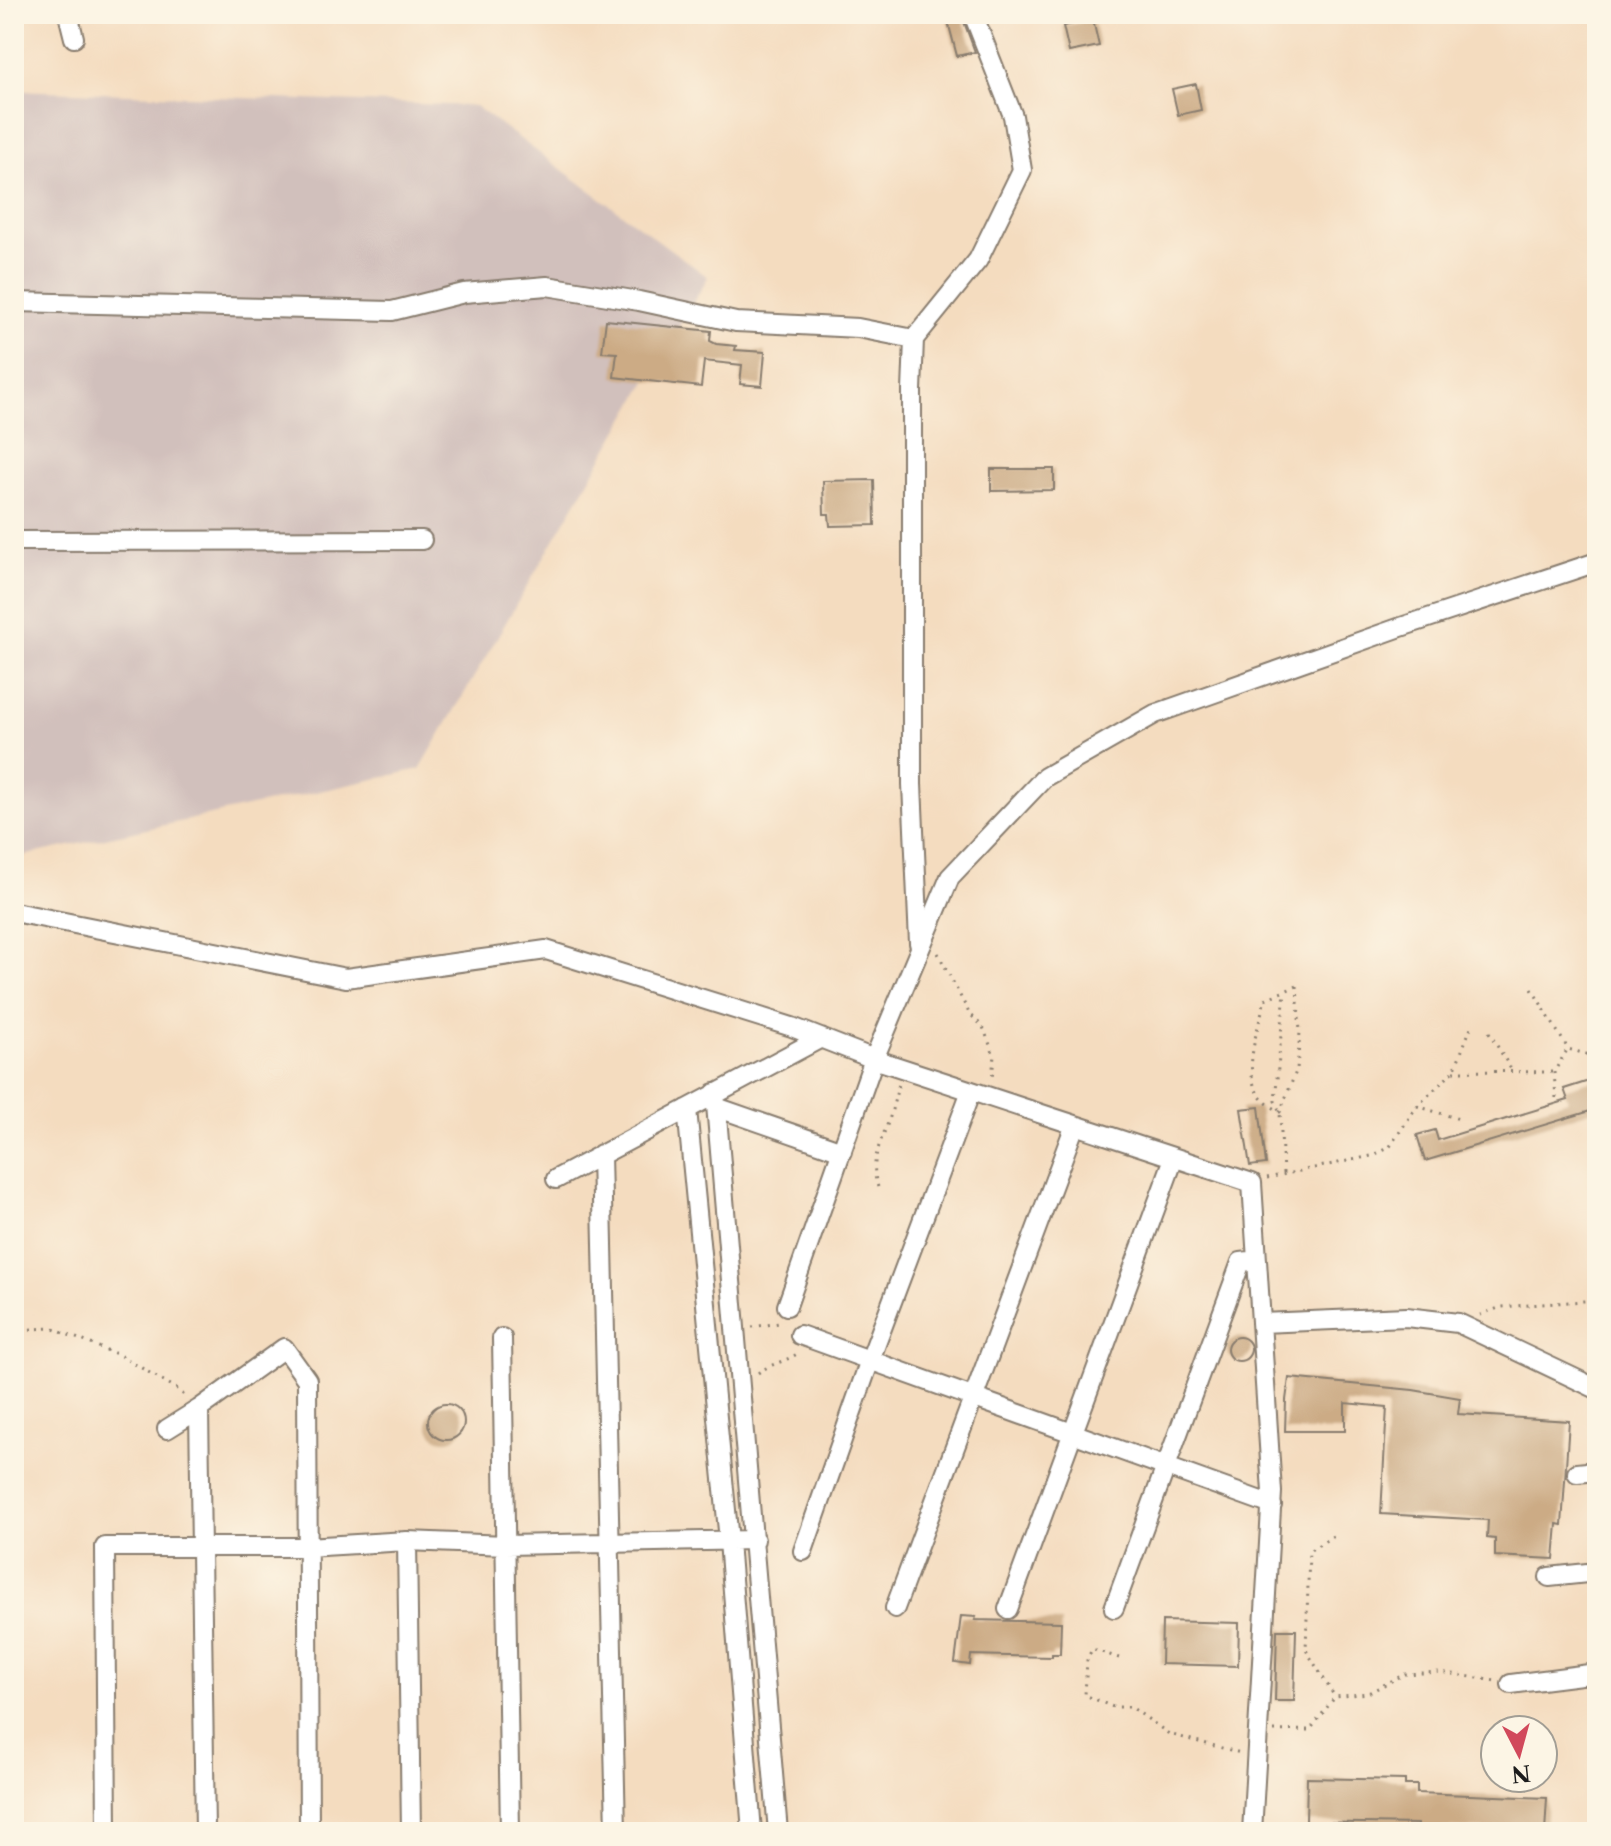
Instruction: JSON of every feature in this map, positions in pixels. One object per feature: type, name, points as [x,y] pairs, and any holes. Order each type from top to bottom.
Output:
[{"type":"street","points":[[68,14],[74,38]]},
{"type":"street","points":[[920,950],[912,784],[914,339],[978,260],[1022,170],[1013,116],[973,14]]},
{"type":"street","points":[[14,302],[392,311],[464,293],[547,286],[639,301],[736,322],[858,328],[914,339]]},
{"type":"street","points":[[14,541],[422,540]]},
{"type":"street","points":[[787,1306],[874,1059],[950,877],[1045,777],[1155,714],[1597,562]]},
{"type":"street","points":[[14,912],[346,978],[546,950],[821,1038],[874,1059],[1252,1183],[1272,1505],[1252,1832]]},
{"type":"street","points":[[556,1179],[687,1109],[716,1100],[821,1038]]},
{"type":"street","points":[[803,1551],[870,1360],[978,1093]]},
{"type":"street","points":[[716,1100],[842,1151]]},
{"type":"street","points":[[716,1100],[778,1832]]},
{"type":"street","points":[[687,1109],[729,1541],[752,1832]]},
{"type":"street","points":[[895,1608],[1075,1125]]},
{"type":"street","points":[[601,1154],[616,1832]]},
{"type":"street","points":[[1008,1609],[1174,1158]]},
{"type":"street","points":[[1114,1608],[1241,1262],[1257,1260]]},
{"type":"street","points":[[1261,1323],[1406,1317],[1458,1323],[1597,1389]]},
{"type":"street","points":[[502,1338],[510,1832]]},
{"type":"street","points":[[808,1338],[1272,1505]]},
{"type":"street","points":[[167,1429],[284,1348],[307,1380],[309,1832]]},
{"type":"street","points":[[199,1409],[205,1832]]},
{"type":"street","points":[[1577,1473],[1597,1471]]},
{"type":"street","points":[[107,1832],[105,1547],[306,1547],[407,1541],[506,1545],[755,1540]]},
{"type":"street","points":[[407,1541],[411,1832]]},
{"type":"street","points":[[1549,1577],[1597,1572]]},
{"type":"street","points":[[1511,1684],[1597,1673]]},
{"type":"path","points":[[927,932],[969,1013],[983,1027],[994,1055],[995,1078],[978,1093]]},
{"type":"path","points":[[1297,986],[1300,1032],[1297,1069],[1280,1112],[1262,1100],[1254,1086],[1252,1056],[1265,999],[1297,986]]},
{"type":"path","points":[[1532,989],[1568,1049],[1597,1057]]},
{"type":"path","points":[[1285,991],[1275,1101],[1280,1112],[1283,1173],[1371,1156],[1389,1148],[1417,1106],[1454,1071],[1471,1027]]},
{"type":"path","points":[[1489,1032],[1512,1071]]},
{"type":"path","points":[[1556,1098],[1554,1072],[1568,1049]]},
{"type":"path","points":[[878,1187],[873,1172],[878,1148],[905,1069]]},
{"type":"path","points":[[1454,1071],[1554,1072]]},
{"type":"path","points":[[1417,1106],[1459,1119]]},
{"type":"path","points":[[1458,1323],[1501,1307],[1597,1300]]},
{"type":"path","points":[[736,1329],[782,1322],[808,1338],[809,1347],[784,1362],[771,1364],[741,1384]]},
{"type":"path","points":[[14,1330],[51,1328],[119,1355],[176,1388],[199,1409]]},
{"type":"path","points":[[1333,1536],[1309,1551],[1306,1650],[1335,1697]]},
{"type":"path","points":[[1119,1658],[1092,1649],[1087,1660],[1085,1695],[1113,1707],[1131,1707],[1169,1734],[1257,1756]]},
{"type":"path","points":[[1258,1732],[1310,1730],[1335,1697],[1368,1693],[1405,1674],[1440,1672],[1511,1684]]},
{"type":"shaded area","points":[[14,90],[475,106],[708,277],[420,769],[14,858]]},
{"type":"building","points":[[946,14],[961,14],[975,52],[957,56]]},
{"type":"building","points":[[1093,20],[1099,46],[1069,52],[1063,26]]},
{"type":"building","points":[[1196,84],[1201,110],[1178,115],[1172,89]]},
{"type":"building","points":[[606,320],[711,331],[710,341],[716,344],[736,346],[735,350],[765,352],[762,386],[740,384],[742,365],[704,361],[701,387],[614,377],[617,353],[602,352]]},
{"type":"building","points":[[991,469],[1054,469],[1054,490],[991,491]]},
{"type":"building","points":[[874,480],[875,525],[830,526],[829,514],[824,514],[823,481]]},
{"type":"building","points":[[1592,1080],[1597,1109],[1425,1161],[1417,1135],[1435,1130],[1438,1140],[1568,1100],[1564,1089]]},
{"type":"building","points":[[1259,1107],[1266,1164],[1250,1166],[1241,1109]]},
{"type":"building","points":[[1239,1337],[1247,1341],[1251,1349],[1247,1357],[1239,1361],[1231,1357],[1227,1349],[1231,1341]]},
{"type":"building","points":[[1289,1378],[1413,1390],[1460,1398],[1458,1414],[1569,1421],[1562,1525],[1557,1524],[1554,1559],[1495,1556],[1495,1539],[1487,1538],[1488,1520],[1381,1514],[1387,1407],[1345,1403],[1345,1431],[1285,1431]]},
{"type":"building","points":[[446,1404],[459,1409],[464,1422],[459,1435],[446,1440],[433,1435],[428,1422],[433,1409]]},
{"type":"building","points":[[961,1616],[976,1617],[975,1620],[1061,1622],[1060,1654],[1052,1654],[1052,1657],[971,1655],[970,1665],[955,1663]]},
{"type":"building","points":[[1162,1621],[1239,1623],[1238,1666],[1161,1664]]},
{"type":"building","points":[[1277,1630],[1296,1630],[1294,1701],[1275,1701]]},
{"type":"building","points":[[1307,1778],[1405,1780],[1405,1785],[1417,1785],[1417,1793],[1547,1798],[1545,1832],[1418,1827],[1418,1824],[1306,1822]]}]
